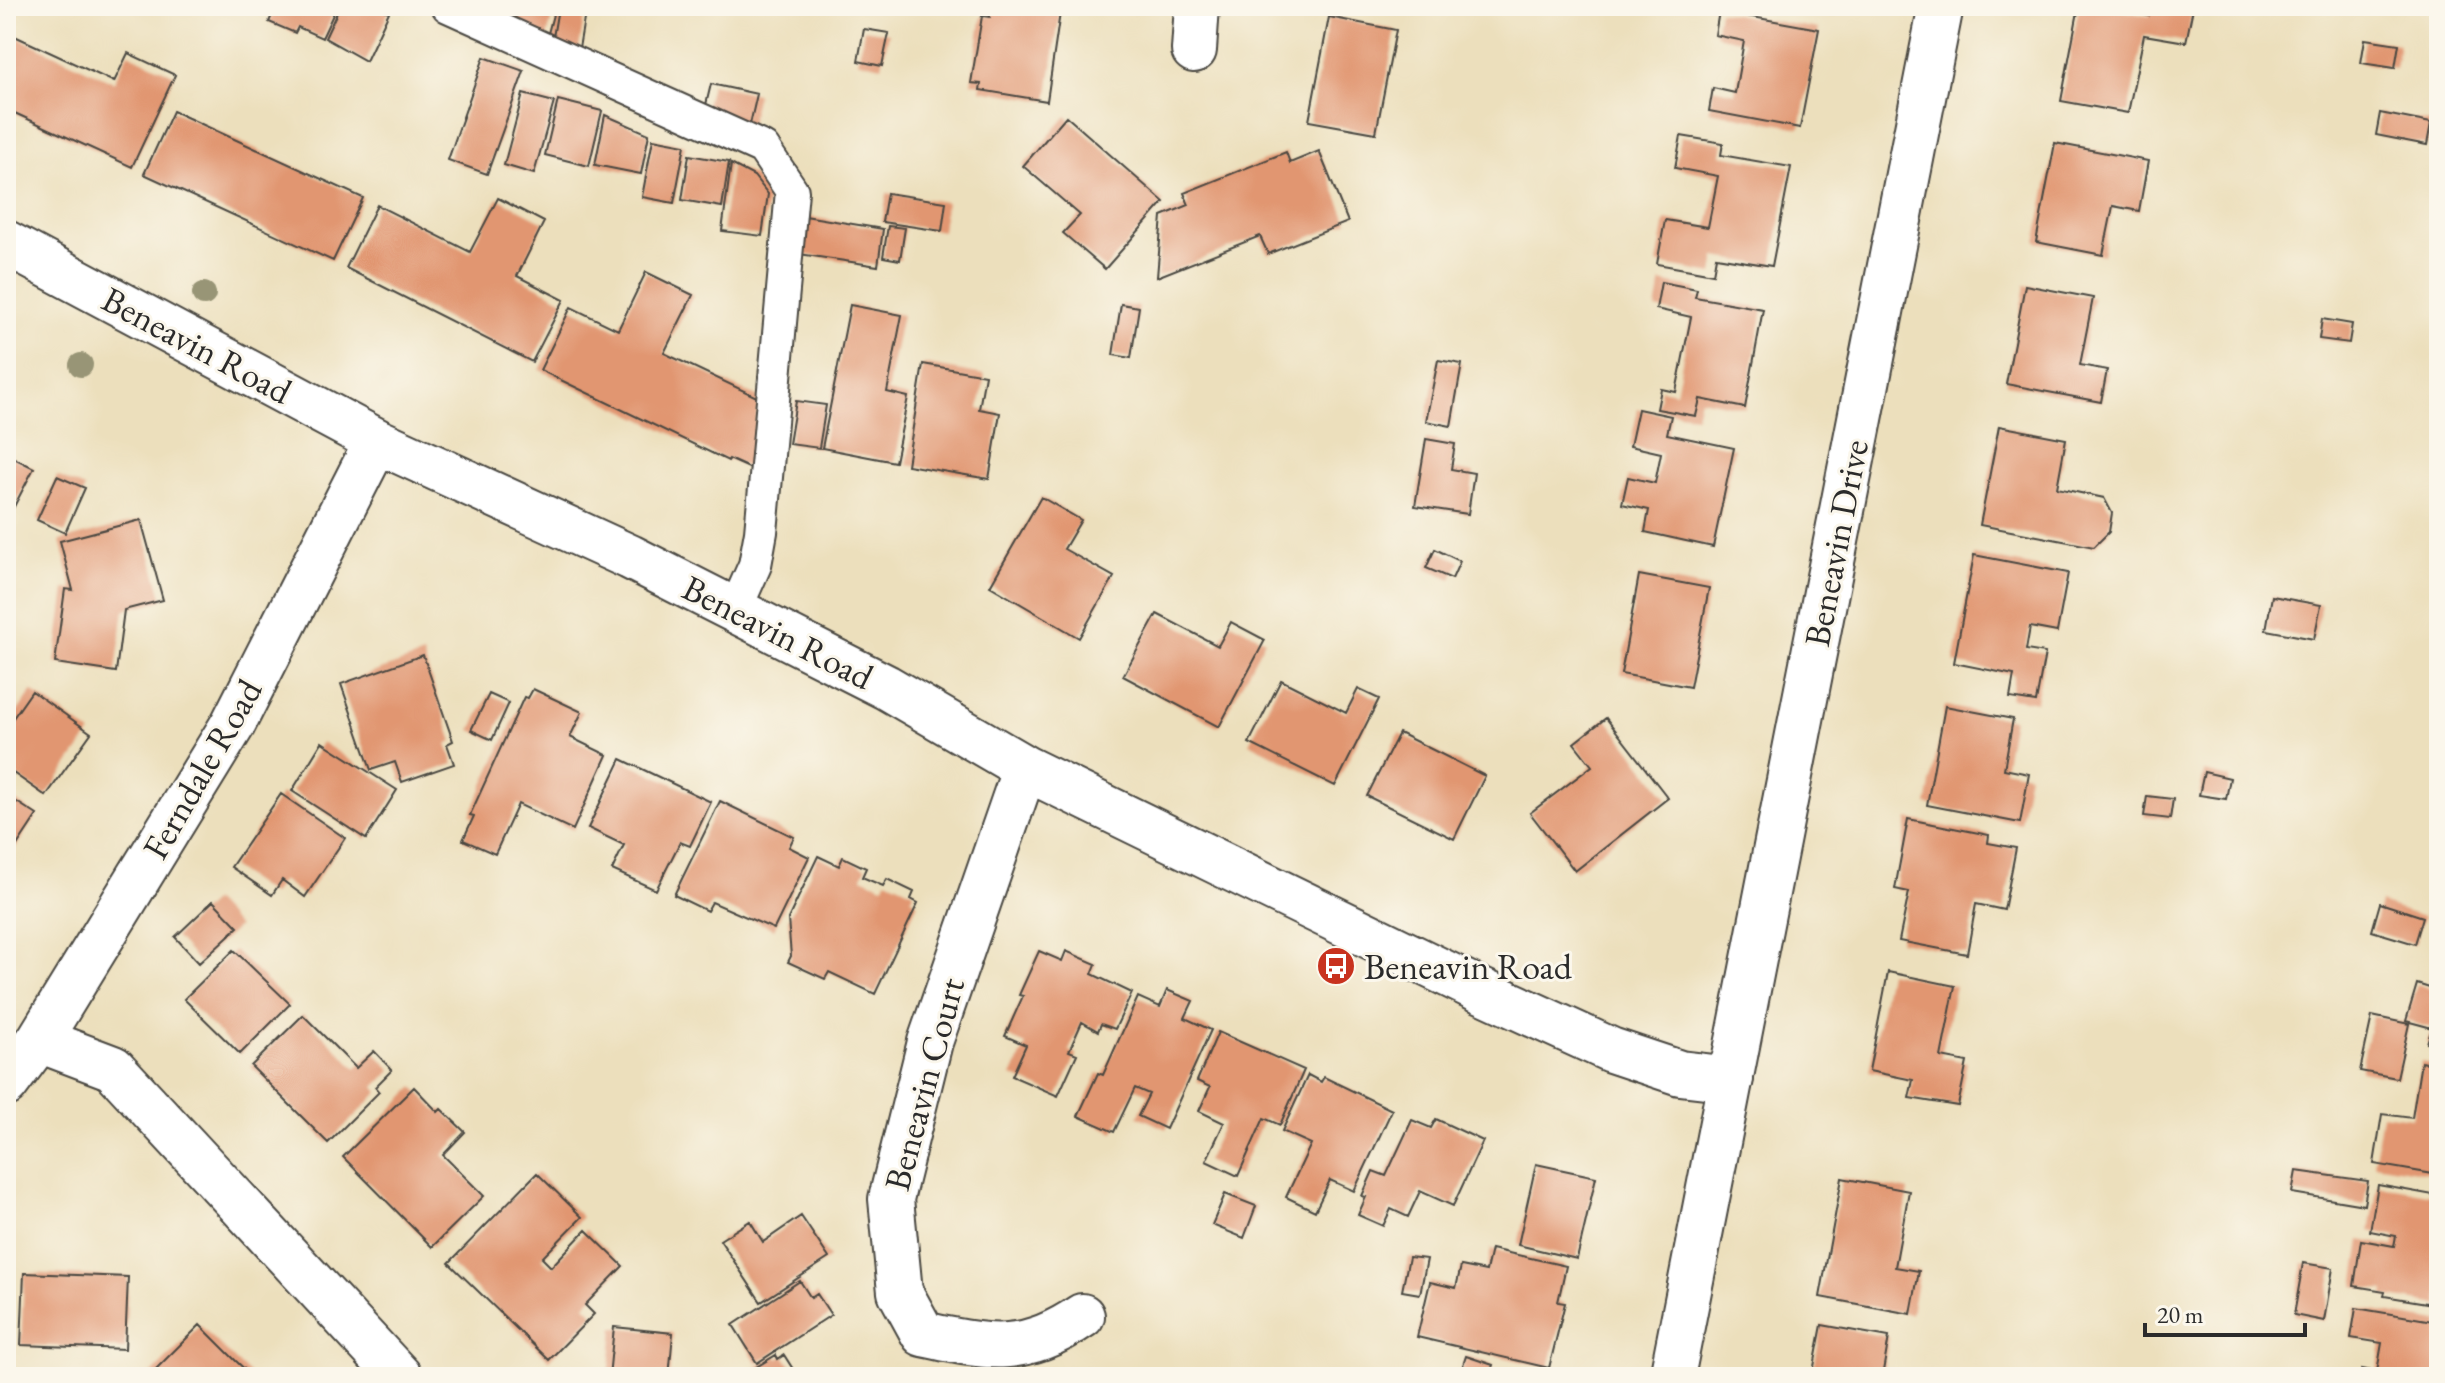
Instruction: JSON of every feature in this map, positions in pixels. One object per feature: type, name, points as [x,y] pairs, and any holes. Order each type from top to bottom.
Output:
[{"type":"street","points":[[1194,50],[1197,6]]},
{"type":"street","name":"Beneavin Drive","points":[[1672,1377],[1941,6]]},
{"type":"street","name":"Beneavin Road","points":[[6,243],[377,441],[630,557],[886,687],[1025,768],[1482,991],[1611,1050],[1680,1073],[1731,1079]]},
{"type":"street","name":"Ferndale Road","points":[[6,1084],[39,1040],[233,724],[377,441]]},
{"type":"street","name":"Beneavin Court","points":[[1025,768],[930,1042],[891,1199],[900,1292],[923,1334],[966,1343],[1013,1346],[1056,1333],[1082,1316]]},
{"type":"street","points":[[39,1040],[113,1068],[400,1377]]},
{"type":"lane","points":[[448,6],[763,148],[792,191],[761,532],[755,565],[735,610]]},
{"type":"building","points":[[276,6],[337,6],[322,38],[298,27],[295,33],[269,22]]},
{"type":"building","points":[[340,6],[375,6],[389,12],[366,61],[325,38]]},
{"type":"building","points":[[507,6],[555,7],[546,41],[501,29]]},
{"type":"building","points":[[991,6],[1061,6],[1047,101],[980,90],[981,84],[971,83],[982,16],[990,17]]},
{"type":"building","points":[[2079,6],[2100,6],[2149,16],[2150,6],[2193,8],[2186,42],[2144,35],[2128,113],[2061,101]]},
{"type":"building","points":[[558,8],[585,13],[578,54],[551,49]]},
{"type":"building","points":[[1719,11],[1819,29],[1800,128],[1709,111],[1713,88],[1735,93],[1744,41],[1715,35]]},
{"type":"building","points":[[1329,17],[1396,30],[1376,133],[1309,121]]},
{"type":"building","points":[[864,29],[889,33],[882,66],[858,61]]},
{"type":"building","points":[[6,32],[114,82],[128,53],[175,75],[132,167],[6,109]]},
{"type":"building","points":[[2365,39],[2399,44],[2395,68],[2361,63]]},
{"type":"building","points":[[484,57],[524,71],[487,174],[448,160]]},
{"type":"building","points":[[711,84],[757,94],[749,129],[704,113]]},
{"type":"building","points":[[523,94],[554,102],[534,174],[504,165]]},
{"type":"building","points":[[558,100],[602,111],[589,166],[545,155]]},
{"type":"building","points":[[173,111],[363,198],[333,261],[144,174]]},
{"type":"building","points":[[2380,113],[2431,123],[2427,145],[2376,135]]},
{"type":"building","points":[[605,115],[649,134],[641,174],[595,165]]},
{"type":"building","points":[[1066,116],[1164,202],[1105,269],[1063,233],[1080,215],[1023,166]]},
{"type":"building","points":[[1681,136],[1723,143],[1721,155],[1791,167],[1772,266],[1716,257],[1713,274],[1657,264],[1665,220],[1708,227],[1718,176],[1675,168]]},
{"type":"building","points":[[653,139],[685,145],[674,203],[642,197]]},
{"type":"building","points":[[2055,143],[2148,161],[2139,211],[2113,206],[2103,255],[2036,242]]},
{"type":"building","points":[[1319,151],[1348,222],[1268,254],[1260,236],[1157,277],[1162,216],[1189,205],[1184,193],[1286,152],[1290,163]]},
{"type":"building","points":[[689,155],[729,162],[722,207],[682,200]]},
{"type":"building","points":[[731,164],[754,176],[768,194],[762,236],[722,231]]},
{"type":"building","points":[[887,193],[946,202],[942,231],[882,222]]},
{"type":"building","points":[[498,198],[544,222],[517,276],[564,300],[532,362],[346,268],[377,205],[470,252]]},
{"type":"building","points":[[805,216],[883,229],[878,266],[799,254]]},
{"type":"building","points":[[888,226],[905,228],[900,260],[883,257]]},
{"type":"building","points":[[646,272],[693,295],[664,353],[759,398],[751,469],[728,461],[540,370],[571,307],[618,330]]},
{"type":"building","points":[[1661,282],[1697,289],[1695,297],[1763,309],[1745,408],[1700,399],[1696,416],[1657,409],[1661,389],[1676,392],[1691,317],[1656,309]]},
{"type":"building","points":[[2025,285],[2093,298],[2080,365],[2107,370],[2101,402],[2006,384]]},
{"type":"building","points":[[1121,304],[1139,307],[1131,358],[1113,355]]},
{"type":"building","points":[[850,305],[902,315],[887,392],[908,397],[895,462],[822,448]]},
{"type":"building","points":[[2322,319],[2352,324],[2349,343],[2319,339]]},
{"type":"building","points":[[1438,360],[1462,364],[1451,426],[1426,421]]},
{"type":"building","points":[[923,364],[985,375],[979,409],[1000,413],[989,479],[907,465]]},
{"type":"building","points":[[796,401],[826,405],[819,448],[789,444]]},
{"type":"building","points":[[1638,409],[1671,416],[1667,434],[1734,448],[1713,547],[1645,532],[1649,510],[1622,504],[1628,477],[1655,483],[1661,453],[1630,446]]},
{"type":"building","points":[[1999,426],[2066,439],[2057,488],[2104,498],[2112,513],[2109,532],[2094,547],[1980,525]]},
{"type":"building","points":[[1426,439],[1455,444],[1451,469],[1474,473],[1468,514],[1415,506]]},
{"type":"building","points":[[6,454],[34,468],[6,522]]},
{"type":"building","points":[[57,476],[85,488],[65,533],[37,520]]},
{"type":"building","points":[[1041,497],[1081,520],[1064,549],[1114,577],[1079,638],[990,586]]},
{"type":"building","points":[[141,520],[163,600],[124,610],[116,672],[55,663],[65,589],[73,590],[60,541]]},
{"type":"building","points":[[1435,549],[1460,561],[1452,579],[1426,568]]},
{"type":"building","points":[[1974,555],[2068,573],[2057,632],[2030,627],[2026,650],[2045,653],[2036,702],[2010,698],[2014,675],[1954,663]]},
{"type":"building","points":[[1639,575],[1709,588],[1690,687],[1621,674]]},
{"type":"building","points":[[2272,596],[2321,605],[2314,639],[2266,630]]},
{"type":"building","points":[[1157,614],[1218,646],[1231,622],[1265,640],[1219,727],[1123,676]]},
{"type":"building","points":[[423,655],[453,741],[447,744],[454,764],[402,782],[395,762],[371,770],[341,684]]},
{"type":"building","points":[[1281,680],[1346,713],[1358,689],[1379,699],[1335,786],[1249,743]]},
{"type":"building","points":[[533,689],[582,712],[570,737],[607,755],[573,830],[518,804],[495,854],[463,840],[474,816],[470,815],[524,697],[528,698]]},
{"type":"building","points":[[32,691],[91,733],[46,796],[6,768],[6,728]]},
{"type":"building","points":[[489,694],[509,703],[492,740],[471,730]]},
{"type":"building","points":[[1945,706],[2013,719],[2004,769],[2029,774],[2020,823],[1927,805]]},
{"type":"building","points":[[1606,718],[1668,798],[1575,871],[1530,813],[1592,766],[1574,743]]},
{"type":"building","points":[[1399,733],[1485,776],[1454,839],[1367,796]]},
{"type":"building","points":[[322,742],[397,790],[366,839],[292,791]]},
{"type":"building","points":[[621,759],[711,802],[690,846],[680,842],[656,890],[612,870],[624,845],[588,828]]},
{"type":"building","points":[[2204,772],[2230,778],[2226,799],[2199,795]]},
{"type":"building","points":[[281,794],[345,838],[305,897],[282,880],[272,895],[231,867]]},
{"type":"building","points":[[6,795],[37,815],[6,862]]},
{"type":"building","points":[[2147,796],[2173,799],[2170,819],[2144,816]]},
{"type":"building","points":[[720,801],[794,837],[789,847],[809,857],[774,929],[712,902],[707,911],[674,895]]},
{"type":"building","points":[[1908,819],[1989,835],[1988,843],[2016,848],[2004,910],[1976,904],[1967,954],[1899,941],[1909,892],[1895,889]]},
{"type":"building","points":[[818,856],[839,866],[843,857],[866,868],[862,877],[883,886],[887,879],[914,892],[911,899],[918,903],[875,994],[829,972],[825,979],[788,962],[791,956],[788,919]]},
{"type":"building","points":[[213,901],[238,927],[199,963],[175,937]]},
{"type":"building","points":[[2380,903],[2423,917],[2415,944],[2372,931]]},
{"type":"building","points":[[234,950],[290,1004],[240,1054],[184,999]]},
{"type":"building","points":[[1039,951],[1062,961],[1066,951],[1096,964],[1092,974],[1132,993],[1115,1029],[1101,1024],[1098,1031],[1082,1022],[1069,1051],[1077,1054],[1058,1096],[1012,1076],[1026,1045],[1005,1036]]},
{"type":"building","points":[[1888,972],[1955,986],[1941,1057],[1967,1062],[1958,1106],[1909,1098],[1913,1080],[1869,1071]]},
{"type":"building","points":[[2417,984],[2439,991],[2439,1047],[2427,1043],[2432,1028],[2406,1021]]},
{"type":"building","points":[[1167,990],[1193,1001],[1185,1018],[1211,1030],[1166,1129],[1138,1116],[1149,1094],[1135,1088],[1114,1132],[1078,1116],[1098,1073],[1103,1075],[1138,997],[1160,1007]]},
{"type":"building","points":[[303,1015],[356,1068],[374,1051],[392,1070],[375,1087],[379,1092],[328,1143],[251,1066]]},
{"type":"building","points":[[2372,1016],[2409,1024],[2397,1078],[2360,1071]]},
{"type":"building","points":[[1218,1032],[1304,1070],[1280,1125],[1264,1118],[1238,1176],[1206,1161],[1224,1123],[1199,1111],[1210,1087],[1197,1081]]},
{"type":"building","points":[[2421,1062],[2439,1065],[2439,1175],[2374,1164],[2382,1114],[2412,1118]]},
{"type":"building","points":[[1308,1075],[1321,1082],[1324,1077],[1392,1110],[1354,1191],[1330,1180],[1315,1211],[1286,1197],[1311,1144],[1282,1131]]},
{"type":"building","points":[[414,1087],[438,1112],[441,1109],[465,1132],[443,1155],[484,1196],[432,1247],[343,1157]]},
{"type":"building","points":[[1436,1119],[1483,1141],[1453,1206],[1420,1191],[1408,1217],[1391,1209],[1383,1226],[1358,1215],[1373,1171],[1386,1176],[1412,1120],[1431,1128]]},
{"type":"building","points":[[1536,1164],[1596,1177],[1577,1259],[1518,1245]]},
{"type":"building","points":[[2296,1171],[2368,1181],[2364,1205],[2292,1193]]},
{"type":"building","points":[[537,1173],[582,1217],[542,1258],[551,1267],[586,1230],[623,1266],[585,1305],[594,1314],[549,1360],[449,1263]]},
{"type":"building","points":[[1842,1178],[1909,1191],[1895,1267],[1919,1271],[1911,1314],[1820,1297]]},
{"type":"building","points":[[2378,1185],[2439,1196],[2439,1305],[2384,1296],[2385,1291],[2354,1286],[2361,1240],[2394,1246],[2396,1236],[2370,1231]]},
{"type":"building","points":[[1225,1194],[1256,1206],[1244,1238],[1212,1225]]},
{"type":"building","points":[[801,1216],[829,1258],[761,1302],[720,1240],[750,1221],[763,1242]]},
{"type":"building","points":[[1491,1249],[1566,1266],[1558,1302],[1565,1303],[1549,1368],[1417,1337],[1430,1282],[1456,1288],[1461,1266],[1486,1271]]},
{"type":"building","points":[[1409,1257],[1427,1259],[1420,1294],[1402,1291]]},
{"type":"building","points":[[2303,1263],[2333,1268],[2324,1321],[2294,1315]]},
{"type":"building","points":[[24,1273],[128,1277],[125,1349],[21,1345]]},
{"type":"building","points":[[800,1281],[811,1298],[817,1294],[831,1315],[757,1363],[733,1325]]},
{"type":"building","points":[[2356,1308],[2439,1322],[2439,1377],[2361,1377],[2362,1369],[2377,1372],[2382,1343],[2351,1338]]},
{"type":"building","points":[[200,1325],[253,1377],[152,1377],[150,1375]]},
{"type":"building","points":[[1822,1325],[1889,1337],[1882,1377],[1812,1377]]},
{"type":"building","points":[[614,1327],[673,1333],[669,1377],[609,1377]]},
{"type":"building","points":[[776,1355],[778,1359],[784,1355],[798,1377],[740,1377]]},
{"type":"building","points":[[1466,1356],[1493,1365],[1489,1377],[1459,1377]]},
{"type":"place","name":"Beneavin Road","points":[[1336,966]]}]
